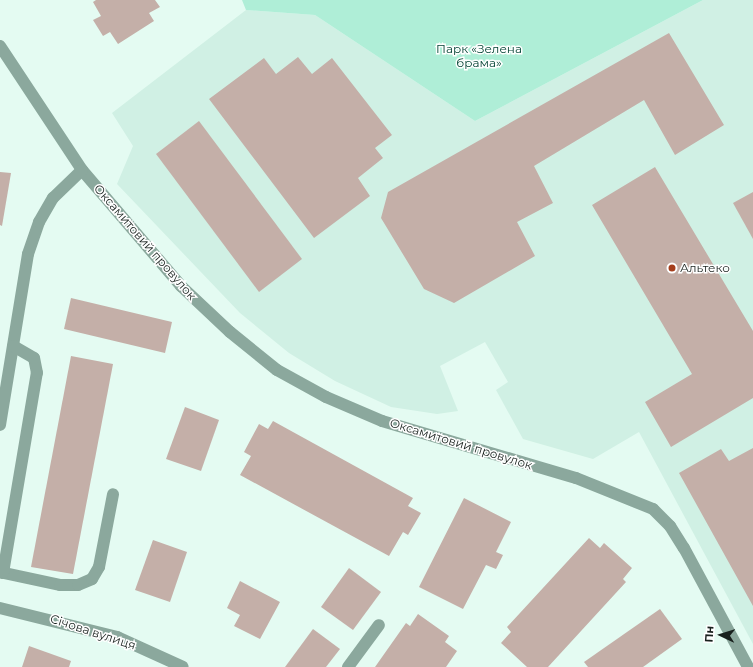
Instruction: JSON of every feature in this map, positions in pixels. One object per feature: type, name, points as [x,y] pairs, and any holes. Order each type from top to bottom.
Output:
[{"type":"street","name":"Оксамитовий провулок","points":[[0,46],[82,170],[181,286],[230,332],[277,370],[326,397],[382,421],[576,478],[653,509],[670,526],[684,548],[748,667]]},
{"type":"street","points":[[0,424],[28,254],[39,222],[53,198],[82,170]]},
{"type":"street","points":[[13,346],[34,358],[37,374],[2,572],[60,585],[78,585],[92,579],[99,567],[113,494]]},
{"type":"street","name":"Січова вулиця","points":[[0,608],[117,637],[183,667]]},
{"type":"street","points":[[348,667],[379,625]]},
{"type":"shaded area","points":[[703,0],[753,0],[753,644],[639,432],[593,459],[523,439],[496,390],[508,382],[485,342],[440,366],[458,411],[437,414],[391,407],[335,381],[289,353],[240,313],[117,184],[133,146],[112,113],[246,10],[315,15],[475,121]]},
{"type":"green space","name":"Парк «Зелена брама»","points":[[242,0],[703,0],[475,121],[315,15],[246,10]]},
{"type":"building","points":[[96,0],[155,0],[160,7],[149,13],[154,21],[118,44],[110,32],[103,36],[93,20],[101,16],[93,2]]},
{"type":"building","points":[[669,33],[724,125],[675,155],[644,100],[534,166],[553,203],[517,222],[535,256],[454,303],[424,289],[381,218],[388,192]]},
{"type":"building","points":[[298,57],[312,74],[332,58],[392,135],[375,148],[383,158],[358,178],[370,196],[314,238],[209,99],[264,58],[276,74]]},
{"type":"building","points":[[199,121],[302,259],[259,292],[156,154]]},
{"type":"building","name":"Альтеко","points":[[655,167],[753,331],[753,398],[671,447],[645,402],[692,374],[592,205]]},
{"type":"building","points":[[0,172],[11,173],[2,226],[0,225]]},
{"type":"building","points":[[753,192],[753,239],[733,203]]},
{"type":"building","points":[[71,298],[172,322],[165,353],[64,329]]},
{"type":"building","points":[[71,356],[113,364],[73,574],[31,567]]},
{"type":"building","points":[[185,407],[219,420],[201,471],[166,459]]},
{"type":"building","points":[[273,421],[413,498],[408,506],[421,513],[408,535],[403,532],[389,556],[240,475],[251,456],[244,452],[259,424],[268,429]]},
{"type":"building","points":[[753,448],[753,606],[679,473],[721,449],[729,461]]},
{"type":"building","points":[[464,498],[511,522],[496,552],[503,555],[496,569],[486,565],[463,609],[419,587]]},
{"type":"building","points":[[589,538],[600,548],[604,543],[632,568],[623,579],[626,582],[548,667],[527,667],[501,643],[511,632],[507,627]]},
{"type":"building","points":[[153,540],[187,552],[170,602],[135,590]]},
{"type":"building","points":[[349,568],[381,592],[353,630],[321,607]]},
{"type":"building","points":[[240,581],[280,602],[260,639],[234,626],[240,615],[227,608]]},
{"type":"building","points":[[660,609],[682,639],[643,667],[588,667],[584,662]]},
{"type":"building","points":[[418,614],[449,636],[445,642],[457,651],[446,667],[375,667],[406,623],[410,626]]},
{"type":"building","points":[[313,629],[340,649],[326,667],[285,667]]},
{"type":"building","points":[[29,646],[71,661],[69,667],[22,667]]},
{"type":"place","name":"Альтеко","points":[[672,268]]}]
